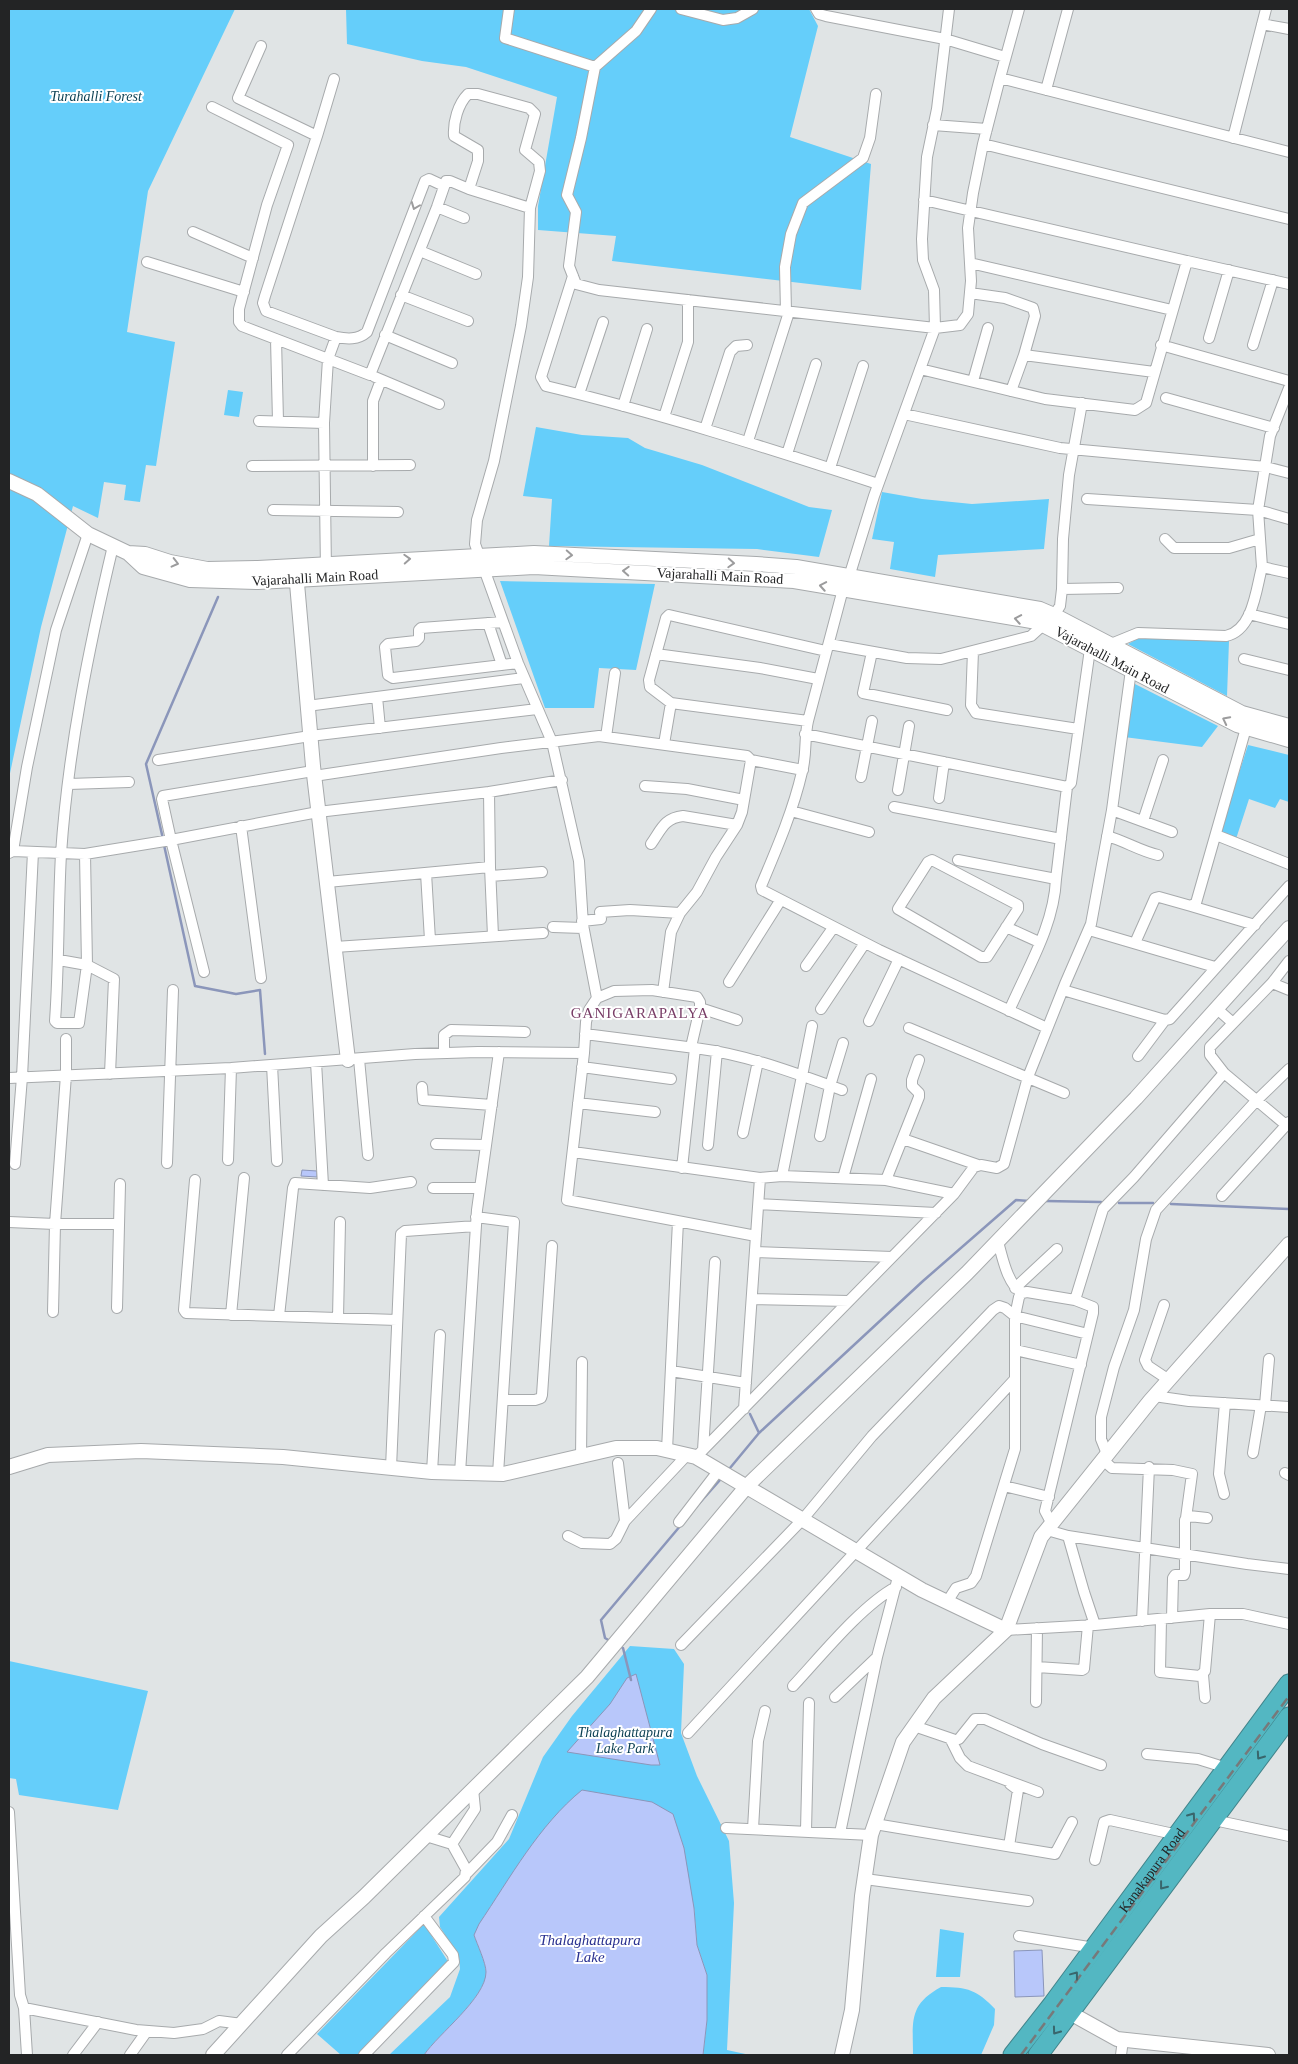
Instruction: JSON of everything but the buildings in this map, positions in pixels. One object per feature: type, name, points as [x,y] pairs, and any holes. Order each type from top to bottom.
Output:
[{"type":"highway","name":"Kanakapura Road","points":[[1038,2055],[1094,1948],[1289,1684]]},
{"type":"highway","name":"Kanakapura Road","points":[[1013,2055],[1061,2008],[1283,1734],[1289,1717]]},
{"type":"street","points":[[509,9],[505,38],[595,67]]},
{"type":"street","points":[[651,9],[636,31],[595,67],[567,195],[576,212],[569,266],[576,284],[584,287],[688,300],[935,328],[960,325],[968,314],[970,293],[968,228],[983,144],[1018,9]]},
{"type":"street","points":[[682,9],[723,20],[737,18],[753,9]]},
{"type":"street","points":[[815,9],[819,14],[826,16],[945,39],[1005,57]]},
{"type":"street","points":[[949,9],[934,125],[927,157],[924,200],[923,260],[934,290],[935,328],[878,484],[846,583],[818,680],[805,734],[803,770],[791,811],[761,886],[762,890],[833,928],[1047,1028]]},
{"type":"street","points":[[1046,90],[1068,9]]},
{"type":"street","points":[[1233,138],[1266,9]]},
{"type":"street","points":[[1262,24],[1289,29]]},
{"type":"street","points":[[261,46],[238,98],[316,136]]},
{"type":"street","points":[[1000,78],[1289,152]]},
{"type":"street","points":[[334,79],[263,303],[266,311],[336,337],[357,338],[367,332],[425,181],[429,179],[444,186]]},
{"type":"street","points":[[469,189],[478,161],[478,150],[454,136],[453,128],[461,101],[468,94],[478,94],[530,108],[535,114],[525,150],[539,162],[540,171],[530,208],[530,244],[523,307],[494,461],[477,520],[476,544],[518,663],[552,742],[580,861],[583,925],[597,998]]},
{"type":"street","points":[[748,441],[787,312],[785,267],[791,234],[803,202],[863,158],[870,138],[876,94]]},
{"type":"street","points":[[212,107],[288,145],[267,205],[244,292],[238,316],[242,326],[370,375],[439,404]]},
{"type":"street","points":[[934,125],[987,129]]},
{"type":"street","points":[[983,144],[1289,219]]},
{"type":"street","points":[[370,375],[446,181],[530,208]]},
{"type":"street","points":[[924,200],[1289,284]]},
{"type":"street","points":[[437,208],[464,218]]},
{"type":"street","points":[[193,232],[253,258]]},
{"type":"street","points":[[420,251],[476,274]]},
{"type":"street","points":[[920,368],[1045,399],[1135,410],[1146,403],[1161,345],[1187,261]]},
{"type":"street","points":[[147,262],[244,292]]},
{"type":"street","points":[[970,263],[1172,310]]},
{"type":"street","points":[[1209,338],[1229,270]]},
{"type":"street","points":[[573,276],[540,377],[546,386],[748,441],[878,484]]},
{"type":"street","points":[[1253,345],[1273,280]]},
{"type":"street","points":[[970,293],[1005,298],[1033,308],[1036,316],[1012,391]]},
{"type":"street","points":[[401,295],[468,321]]},
{"type":"street","points":[[664,418],[688,342],[688,300]]},
{"type":"street","points":[[579,394],[603,322]]},
{"type":"street","points":[[973,381],[988,328]]},
{"type":"street","points":[[623,406],[647,329]]},
{"type":"street","points":[[385,335],[452,364]]},
{"type":"street","points":[[326,571],[324,423],[328,359],[336,337]]},
{"type":"street","points":[[276,339],[278,422]]},
{"type":"street","points":[[705,429],[730,352],[736,346],[748,345]]},
{"type":"street","points":[[1161,345],[1289,382]]},
{"type":"street","points":[[1024,355],[1154,372]]},
{"type":"street","points":[[787,454],[816,364]]},
{"type":"street","points":[[830,468],[863,366]]},
{"type":"street","points":[[373,466],[374,401],[381,380]]},
{"type":"street","points":[[1111,644],[1138,633],[1226,636],[1239,631],[1249,614],[1262,567],[1258,510],[1270,436],[1285,415],[1289,388]]},
{"type":"street","points":[[1166,398],[1274,428]]},
{"type":"street","points":[[808,721],[671,703],[650,687],[649,680],[666,618],[670,615],[828,648],[928,659],[941,659],[1031,636],[1054,615],[1060,606],[1063,539],[1073,449],[1082,403]]},
{"type":"street","points":[[904,414],[1060,448],[1266,467],[1289,473]]},
{"type":"street","points":[[259,421],[324,423]]},
{"type":"street","points":[[252,466],[324,464],[410,465]]},
{"type":"street","name":"Vajarahalli Main Road","points":[[9,481],[37,494],[88,534],[128,553],[142,567],[190,580],[231,582],[296,573],[479,555],[534,553],[796,567],[846,583],[1043,625],[1246,728],[1289,740]]},
{"type":"street","points":[[1087,499],[1258,510],[1289,519]]},
{"type":"street","points":[[273,510],[398,512]]},
{"type":"street","points":[[88,534],[56,630],[11,852],[85,854],[318,812],[489,792],[562,780]]},
{"type":"street","points":[[1165,539],[1174,548],[1212,549],[1229,548],[1260,540]]},
{"type":"street","points":[[85,854],[87,965],[79,1023],[57,1023],[55,1021],[59,960],[61,854],[70,766],[98,609],[113,546]]},
{"type":"street","name":"Vajarahalli Main Road","points":[[326,571],[534,567],[755,578],[846,583],[1040,609],[1242,713],[1289,726]]},
{"type":"street","points":[[1262,567],[1289,573]]},
{"type":"street","points":[[296,573],[310,736],[334,947],[354,1059],[368,1155]]},
{"type":"street","points":[[1062,589],[1118,588]]},
{"type":"street","points":[[1249,614],[1289,624]]},
{"type":"street","points":[[488,622],[502,665]]},
{"type":"street","points":[[503,622],[421,628],[419,630],[419,638],[416,641],[386,645],[388,675],[393,678],[518,663]]},
{"type":"street","points":[[1009,1011],[1050,916],[1055,897],[1067,788],[1071,783],[1090,649]]},
{"type":"street","points":[[973,651],[971,705],[976,713],[1078,729]]},
{"type":"street","points":[[872,652],[863,693],[947,710]]},
{"type":"street","points":[[656,654],[760,668],[818,680]]},
{"type":"street","points":[[1244,659],[1289,670]]},
{"type":"street","points":[[903,1140],[978,1165],[997,1168],[1004,1164],[1028,1077],[1062,990],[1089,930],[1112,810],[1131,670]]},
{"type":"street","points":[[606,737],[615,673]]},
{"type":"street","points":[[308,706],[524,678]]},
{"type":"street","points":[[377,697],[380,728]]},
{"type":"street","points":[[664,744],[671,703]]},
{"type":"street","points":[[158,760],[310,736],[537,709]]},
{"type":"street","points":[[861,777],[872,720]]},
{"type":"street","points":[[898,790],[909,726]]},
{"type":"street","points":[[1191,906],[1196,903],[1246,728]]},
{"type":"street","points":[[805,734],[1067,788]]},
{"type":"street","points":[[204,972],[171,840],[162,799],[163,796],[314,773],[598,736],[747,756],[751,760],[803,770]]},
{"type":"street","points":[[663,992],[671,932],[680,913],[697,892],[716,857],[737,825],[744,800],[751,760]]},
{"type":"street","points":[[1143,821],[1163,760]]},
{"type":"street","points":[[939,798],[944,762]]},
{"type":"street","points":[[68,784],[129,782]]},
{"type":"street","points":[[646,786],[687,789],[744,800]]},
{"type":"street","points":[[489,792],[494,936]]},
{"type":"street","points":[[894,807],[1061,839]]},
{"type":"street","points":[[1112,810],[1172,832]]},
{"type":"street","points":[[791,811],[869,832]]},
{"type":"street","points":[[651,844],[668,820],[675,817],[683,816],[737,825]]},
{"type":"street","points":[[241,826],[261,978]]},
{"type":"street","points":[[1216,835],[1289,864]]},
{"type":"street","points":[[1107,836],[1158,856]]},
{"type":"street","points":[[15,1164],[22,1077],[33,852]]},
{"type":"street","points":[[932,860],[1017,903],[1018,907],[1006,927],[987,957],[983,958],[899,910],[898,907],[928,862],[932,860]]},
{"type":"street","points":[[958,860],[1056,879]]},
{"type":"street","points":[[327,882],[426,873],[542,872]]},
{"type":"street","points":[[426,873],[430,940]]},
{"type":"street","points":[[1062,990],[1165,1020],[1170,1019],[1289,886]]},
{"type":"street","points":[[1135,943],[1155,898],[1159,897],[1255,925]]},
{"type":"street","points":[[729,982],[780,900]]},
{"type":"street","points":[[553,927],[583,925],[601,919],[600,912],[630,910],[680,913]]},
{"type":"street","points":[[1006,927],[1039,942]]},
{"type":"street","points":[[806,966],[833,928]]},
{"type":"street","points":[[213,2055],[321,1936],[426,1836],[586,1677],[747,1486],[998,1242],[1136,1098],[1289,928]]},
{"type":"street","points":[[1089,930],[1215,967]]},
{"type":"street","points":[[334,947],[543,933]]},
{"type":"street","points":[[821,1009],[865,943]]},
{"type":"street","points":[[869,1021],[899,959]]},
{"type":"street","points":[[59,960],[87,965],[114,979],[110,1074]]},
{"type":"street","points":[[1222,1196],[1288,1123],[1256,1101],[1224,1073],[1210,1056],[1209,1050],[1272,983],[1289,961]]},
{"type":"street","points":[[1272,983],[1289,990]]},
{"type":"street","points":[[167,1163],[173,990]]},
{"type":"street","points":[[682,1168],[693,1048],[700,1002],[697,998],[663,992],[614,991],[597,998],[589,1010],[586,1022],[567,1200],[756,1236]]},
{"type":"street","points":[[700,1008],[737,1020]]},
{"type":"street","points":[[1216,1008],[1233,1023]]},
{"type":"street","points":[[1138,1056],[1165,1020]]},
{"type":"street","points":[[782,1176],[812,1026]]},
{"type":"street","points":[[909,1028],[1064,1093]]},
{"type":"street","points":[[444,1053],[444,1035],[451,1030],[525,1032]]},
{"type":"street","points":[[585,1034],[717,1051],[758,1061],[842,1090]]},
{"type":"street","points":[[53,1312],[55,1224],[66,1076],[66,1039]]},
{"type":"street","points":[[820,1136],[830,1086],[843,1043]]},
{"type":"street","points":[[708,1145],[717,1051]]},
{"type":"street","points":[[460,1473],[476,1222],[499,1052]]},
{"type":"street","points":[[9,1078],[231,1068],[444,1053],[584,1053]]},
{"type":"street","points":[[886,1180],[919,1097],[919,1093],[912,1086],[912,1080],[919,1060]]},
{"type":"street","points":[[743,1133],[758,1061]]},
{"type":"street","points":[[316,1062],[322,1185]]},
{"type":"street","points":[[272,1065],[277,1161]]},
{"type":"street","points":[[582,1067],[671,1079]]},
{"type":"street","points":[[228,1160],[231,1068]]},
{"type":"street","points":[[1172,1618],[1173,1578],[1175,1575],[1184,1574],[1186,1518],[1192,1474],[1149,1468],[1112,1468],[1105,1457],[1101,1439],[1101,1417],[1114,1367],[1134,1310],[1146,1239],[1156,1210],[1256,1101],[1289,1069]]},
{"type":"street","points":[[1075,1300],[1104,1209],[1224,1073]]},
{"type":"street","points":[[843,1178],[871,1080]]},
{"type":"street","points":[[422,1087],[423,1100],[492,1105]]},
{"type":"street","points":[[578,1103],[655,1112]]},
{"type":"street","points":[[436,1144],[486,1144]]},
{"type":"street","points":[[573,1152],[760,1178],[782,1176],[886,1180],[954,1194]]},
{"type":"street","points":[[568,1536],[582,1543],[610,1544],[616,1539],[625,1521],[744,1408],[954,1194],[974,1167],[978,1165]]},
{"type":"street","points":[[231,1315],[244,1178]]},
{"type":"street","points":[[744,1408],[760,1178]]},
{"type":"street","points":[[195,1180],[184,1310],[188,1314],[397,1320]]},
{"type":"street","points":[[279,1316],[294,1185],[298,1182],[370,1188],[411,1182]]},
{"type":"street","points":[[117,1308],[120,1184]]},
{"type":"street","points":[[433,1188],[480,1188]]},
{"type":"street","points":[[759,1204],[936,1212]]},
{"type":"street","points":[[667,1450],[678,1221]]},
{"type":"street","points":[[9,1222],[119,1224]]},
{"type":"street","points":[[338,1318],[340,1222]]},
{"type":"street","points":[[391,1468],[402,1232],[476,1222],[514,1222],[498,1474]]},
{"type":"street","points":[[947,1602],[956,1588],[971,1583],[976,1576],[1015,1449],[1015,1316],[1019,1291],[1008,1274],[998,1242]]},
{"type":"street","points":[[842,2055],[852,2010],[864,1879],[873,1830],[903,1742],[934,1698],[1006,1630],[1041,1537],[1154,1396],[1289,1244]]},
{"type":"street","points":[[503,1400],[536,1400],[542,1395],[552,1246]]},
{"type":"street","points":[[1019,1291],[1057,1249]]},
{"type":"street","points":[[755,1252],[892,1257]]},
{"type":"street","points":[[695,1454],[707,1377],[715,1262]]},
{"type":"street","points":[[1019,1291],[1075,1300],[1093,1307],[1045,1511],[1049,1527]]},
{"type":"street","points":[[752,1300],[849,1301]]},
{"type":"street","points":[[1164,1305],[1145,1360],[1148,1366],[1169,1380]]},
{"type":"street","points":[[682,1645],[803,1519],[872,1436],[993,1310],[999,1306],[1015,1316],[1088,1334]]},
{"type":"street","points":[[432,1472],[440,1335]]},
{"type":"street","points":[[1015,1350],[1081,1364]]},
{"type":"street","points":[[1253,1453],[1263,1405],[1269,1359]]},
{"type":"street","points":[[581,1458],[582,1362]]},
{"type":"street","points":[[671,1371],[746,1382]]},
{"type":"street","points":[[688,1733],[1015,1379]]},
{"type":"street","points":[[1154,1396],[1189,1401],[1289,1406]]},
{"type":"street","points":[[1224,1494],[1219,1474],[1225,1403]]},
{"type":"street","points":[[9,1467],[48,1455],[140,1451],[284,1457],[432,1472],[498,1474],[581,1458],[616,1448],[657,1448],[695,1454],[856,1552],[897,1582],[947,1602],[1006,1630],[1092,1625],[1210,1614],[1243,1614],[1289,1623]]},
{"type":"street","points":[[618,1463],[625,1521]]},
{"type":"street","points":[[1142,1621],[1147,1547],[1149,1468]]},
{"type":"street","points":[[679,1522],[719,1470]]},
{"type":"street","points":[[1004,1486],[1049,1497]]},
{"type":"street","points":[[1186,1518],[1207,1518]]},
{"type":"street","points":[[1049,1527],[1068,1536],[1289,1569]]},
{"type":"street","points":[[1037,1667],[1084,1669],[1092,1625],[1068,1536]]},
{"type":"street","points":[[840,1833],[877,1657],[897,1582]]},
{"type":"street","points":[[793,1686],[880,1596],[897,1582]]},
{"type":"street","points":[[1205,1698],[1203,1675],[1210,1614]]},
{"type":"street","points":[[1161,1619],[1160,1672],[1203,1675]]},
{"type":"street","points":[[1036,1702],[1037,1628]]},
{"type":"street","points":[[835,1697],[877,1657]]},
{"type":"street","points":[[806,1831],[809,1703]]},
{"type":"street","points":[[753,1829],[758,1741],[765,1711]]},
{"type":"street","points":[[914,1726],[951,1740],[959,1739],[975,1719],[984,1719],[1042,1744],[1100,1764]]},
{"type":"street","points":[[951,1740],[964,1763],[1038,1792]]},
{"type":"street","points":[[1147,1754],[1198,1759],[1227,1768]]},
{"type":"street","points":[[1005,1780],[1018,1790],[1009,1846]]},
{"type":"street","points":[[452,1844],[476,1809],[473,1789]]},
{"type":"street","points":[[9,1812],[20,1994],[24,2008],[27,2055]]},
{"type":"street","points":[[287,2055],[497,1842],[512,1815]]},
{"type":"street","points":[[1095,1860],[1104,1822],[1110,1820],[1178,1835]]},
{"type":"street","points":[[1214,1820],[1289,1836]]},
{"type":"street","points":[[726,1828],[840,1833],[873,1830],[1009,1846],[1055,1854],[1072,1822]]},
{"type":"street","points":[[426,1836],[452,1844],[466,1869],[466,1873]]},
{"type":"street","points":[[864,1879],[1028,1901]]},
{"type":"street","points":[[364,2055],[454,1962],[453,1955],[424,1916]]},
{"type":"street","points":[[1020,1936],[1094,1948]]},
{"type":"street","points":[[24,2008],[147,2031],[174,2033],[202,2028],[219,2021],[242,2024]]},
{"type":"street","points":[[1061,2008],[1117,2039],[1181,2051],[1268,2055]]},
{"type":"street","points":[[73,2055],[98,2022]]},
{"type":"street","points":[[130,2055],[147,2031]]},
{"type":"street","points":[[1121,2055],[1123,2040]]},
{"type":"green space","name":"Turahalli Forest","points":[[9,9],[235,9],[148,191],[127,332],[175,342],[156,466],[146,465],[140,502],[124,500],[126,485],[104,482],[98,518],[73,506],[41,627],[9,778]]},
{"type":"green space","points":[[346,9],[809,9],[818,26],[790,137],[871,164],[861,290],[612,261],[616,236],[538,230],[538,206],[557,97],[466,67],[422,61],[347,44]]},
{"type":"green space","points":[[228,390],[243,392],[239,417],[224,415]]},
{"type":"green space","points":[[536,427],[582,435],[628,438],[645,448],[702,465],[809,507],[832,510],[819,557],[757,549],[549,546],[552,499],[523,496]]},
{"type":"green space","points":[[882,492],[922,499],[972,504],[1049,499],[1044,549],[938,555],[935,577],[890,569],[894,542],[872,539]]},
{"type":"green space","points":[[500,581],[655,584],[636,670],[599,668],[594,708],[545,708]]},
{"type":"green space","points":[[1143,636],[1229,641],[1227,696],[1128,644]]},
{"type":"green space","points":[[1133,683],[1218,726],[1202,747],[1124,737]]},
{"type":"green space","points":[[1248,745],[1289,755],[1289,802],[1280,799],[1275,808],[1249,799],[1236,839],[1220,832]]},
{"type":"green space","name":"Thalaghattapura Lake Park","points":[[630,1646],[674,1649],[684,1664],[681,1733],[697,1776],[729,1841],[734,1903],[727,2050],[750,2055],[703,2055],[707,2020],[707,1975],[697,1945],[694,1908],[474,1935],[486,1968],[484,1982],[478,1993],[424,2055],[389,2055],[450,1997],[460,1969],[459,1957],[440,1927],[439,1917],[509,1839],[543,1757],[572,1716]]},
{"type":"green space","points":[[9,1661],[148,1691],[118,1810],[19,1795],[16,1779],[9,1778]]},
{"type":"green space","points":[[424,1924],[449,1963],[357,2055],[341,2055],[317,2034]]},
{"type":"green space","points":[[940,1929],[964,1933],[960,1977],[936,1977]]},
{"type":"green space","points":[[941,1987],[971,1991],[983,1998],[995,2009],[994,2025],[981,2055],[913,2055],[913,2024],[915,2015],[923,2001]]},
{"type":"water","points":[[302,1170],[317,1171],[317,1177],[301,1176]]},
{"type":"water","points":[[636,1674],[660,1765],[567,1752],[610,1704],[627,1678]]},
{"type":"water","name":"Thalaghattapura Lake","points":[[582,1790],[652,1802],[673,1814],[684,1848],[694,1908],[697,1945],[707,1975],[707,2020],[703,2055],[424,2055],[470,2004],[484,1982],[486,1968],[474,1935],[479,1924],[526,1853],[552,1819]]},
{"type":"water","points":[[1042,1950],[1044,1996],[1015,1997],[1014,1951]]},
{"type":"waterway","points":[[163,839],[146,764],[218,597]]},
{"type":"waterway","points":[[164,845],[195,986],[236,994],[260,990],[265,1054]]},
{"type":"waterway","points":[[730,1468],[759,1433],[923,1281],[1016,1200],[1029,1201]]},
{"type":"waterway","points":[[1045,1201],[1101,1202]]},
{"type":"waterway","points":[[1119,1203],[1153,1203]]},
{"type":"waterway","points":[[1171,1204],[1289,1209]]},
{"type":"waterway","points":[[750,1414],[759,1433]]},
{"type":"waterway","points":[[696,1507],[720,1480]]},
{"type":"waterway","points":[[610,1641],[605,1638],[601,1620],[681,1525]]},
{"type":"waterway","points":[[619,1646],[623,1648],[631,1680]]},
{"type":"railway","points":[[1021,2055],[1289,1696]]},
{"type":"district","name":"GANIGARAPALYA","points":[[640,1013]]}]
